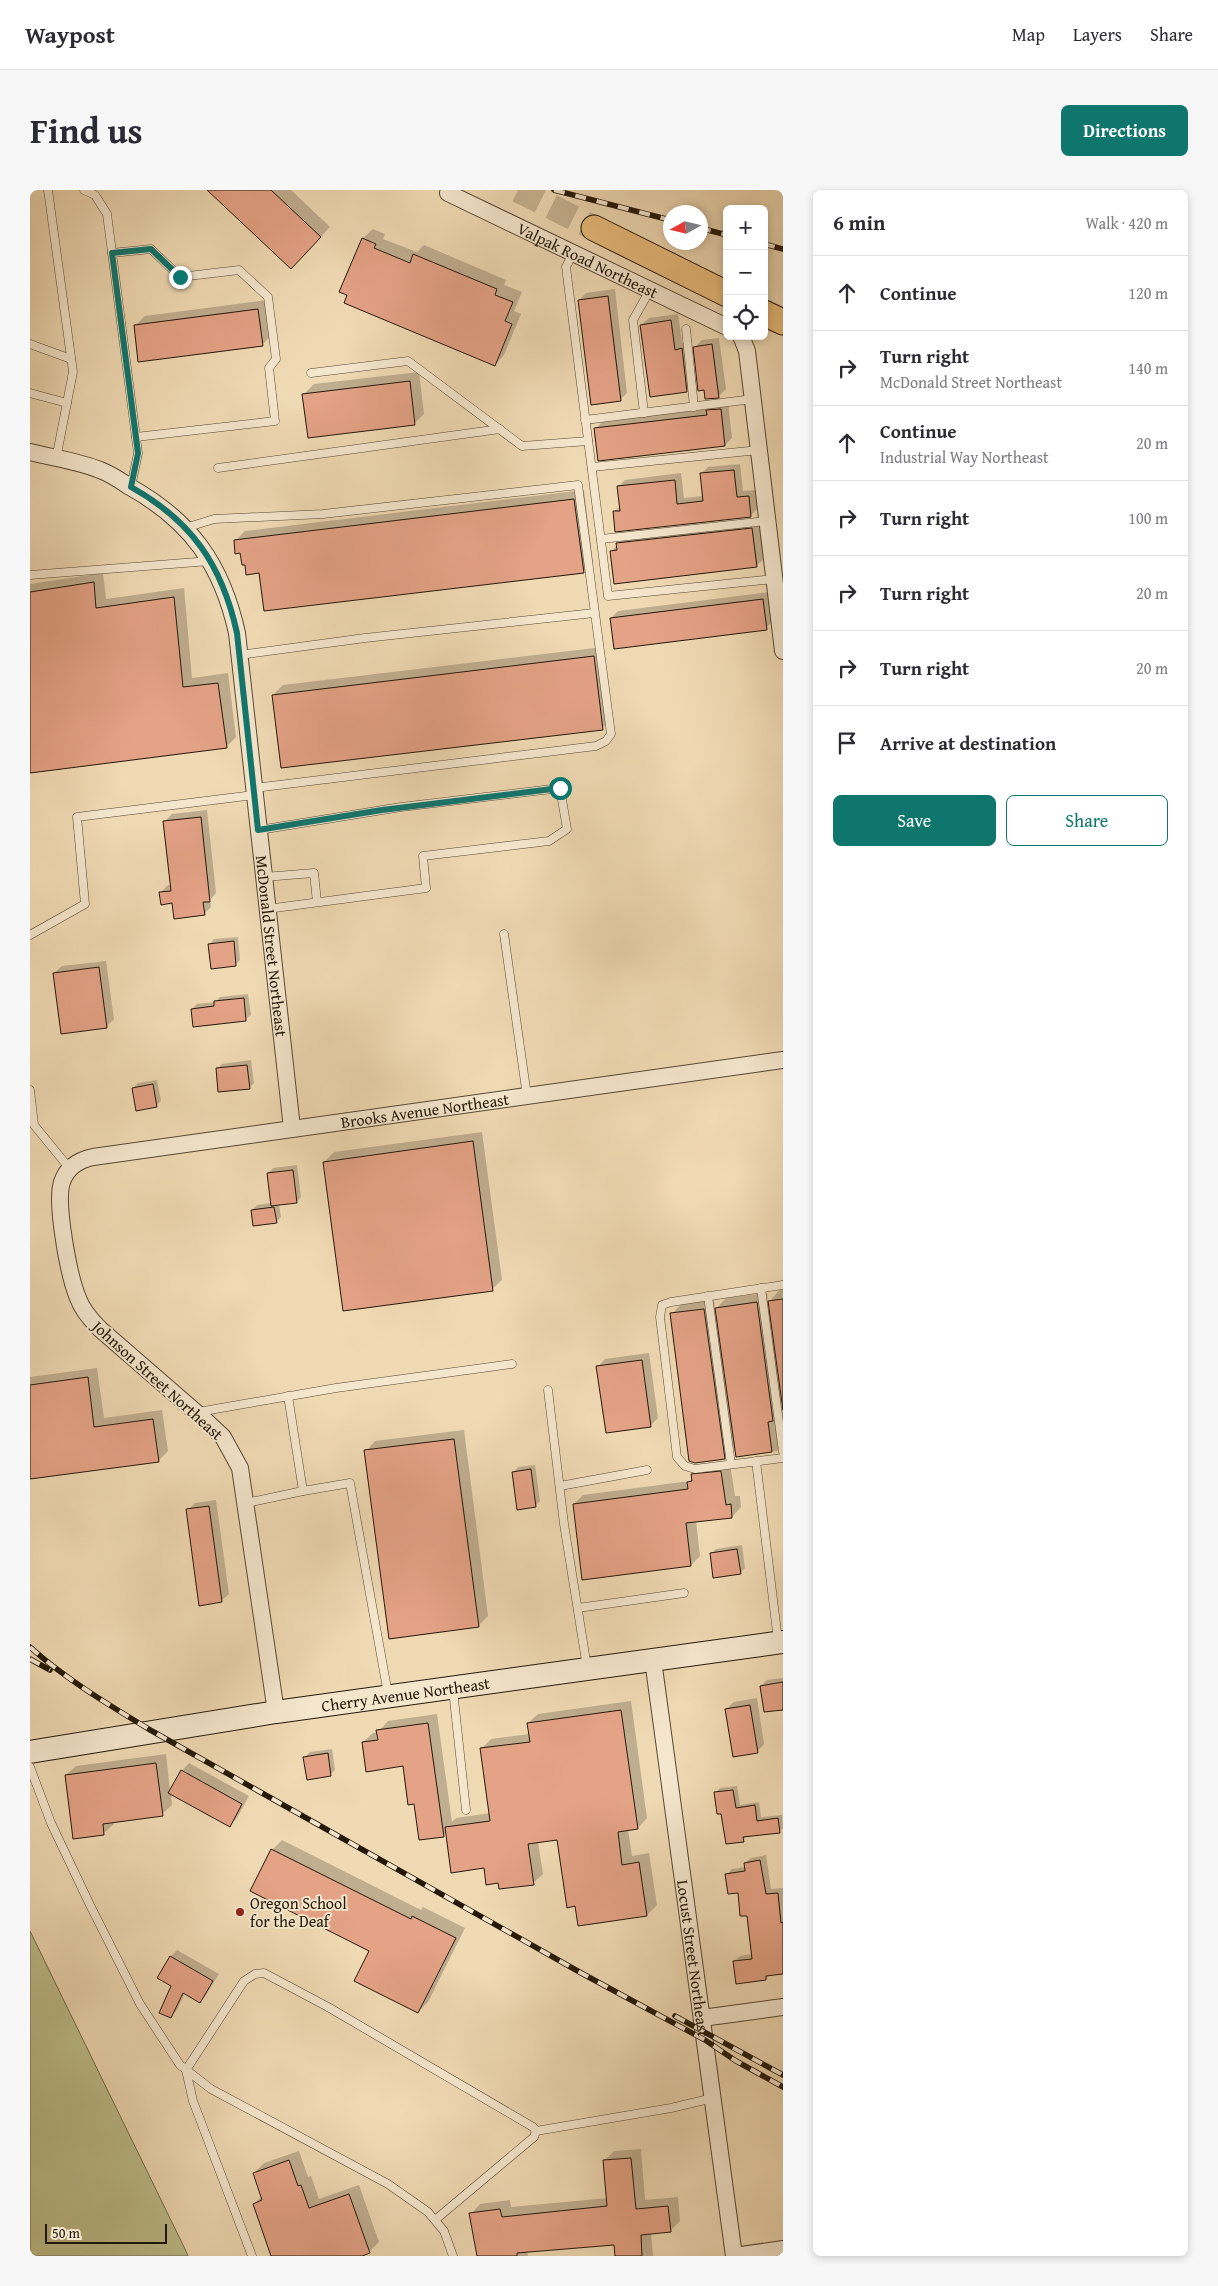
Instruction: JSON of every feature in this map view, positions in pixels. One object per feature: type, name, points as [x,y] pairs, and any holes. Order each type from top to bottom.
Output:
[{"type":"main road","points":[[594,228],[723,292]]},
{"type":"main road","points":[[768,315],[783,322]]},
{"type":"main road","name":"Cherry Avenue Northeast","points":[[30,1752],[276,1712],[780,1642]]},
{"type":"street","name":"Valpak Road Northeast","points":[[448,194],[723,325]]},
{"type":"street","points":[[743,340],[753,399],[783,651]]},
{"type":"street","name":"McDonald Street Northeast","points":[[30,452],[101,470],[154,500],[171,514],[200,544],[222,582],[230,604],[239,655],[292,1128]]},
{"type":"street","name":"Brooks Avenue Northeast","points":[[70,1169],[80,1160],[93,1157],[783,1060]]},
{"type":"street","name":"Johnson Street Northeast","points":[[70,1169],[62,1181],[60,1205],[70,1274],[78,1299],[86,1314],[100,1329],[223,1437],[240,1468],[276,1712]]},
{"type":"street","name":"Locust Street Northeast","points":[[653,1660],[734,2256]]},
{"type":"street","points":[[702,2018],[783,2007]]},
{"type":"street","points":[[734,2256],[783,2249]]},
{"type":"lane","points":[[48,190],[73,372],[56,459]]},
{"type":"lane","points":[[84,190],[94,195],[107,214],[138,453],[131,487]]},
{"type":"lane","points":[[112,253],[151,249],[180,277],[239,270],[268,297],[276,359],[269,368],[275,421],[136,437]]},
{"type":"lane","points":[[573,253],[566,267],[608,596],[774,579]]},
{"type":"lane","points":[[644,413],[633,320],[650,290]]},
{"type":"lane","points":[[686,329],[694,407]]},
{"type":"lane","points":[[30,344],[71,359]]},
{"type":"lane","points":[[311,374],[408,361],[522,446],[588,441]]},
{"type":"lane","points":[[30,393],[67,403]]},
{"type":"lane","points":[[586,420],[753,399]]},
{"type":"lane","points":[[218,468],[500,429]]},
{"type":"lane","points":[[592,467],[759,450]]},
{"type":"lane","points":[[30,935],[85,904],[76,817],[254,791],[596,746],[606,741],[611,734],[578,486],[323,514],[214,519],[185,528]]},
{"type":"lane","points":[[601,539],[767,521]]},
{"type":"lane","points":[[30,575],[211,561]]},
{"type":"lane","points":[[239,655],[393,635],[594,613]]},
{"type":"lane","points":[[258,830],[382,810],[560,788],[567,829],[549,841],[423,856],[426,888],[267,909]]},
{"type":"lane","points":[[264,877],[314,873],[317,902]]},
{"type":"lane","points":[[504,934],[527,1096]]},
{"type":"lane","points":[[30,1090],[34,1125],[70,1169]]},
{"type":"lane","points":[[783,1285],[671,1302],[662,1305],[660,1317],[677,1457],[685,1466],[695,1469],[783,1458]]},
{"type":"lane","points":[[761,1288],[783,1452]]},
{"type":"lane","points":[[708,1296],[731,1464]]},
{"type":"lane","points":[[196,1412],[288,1396],[512,1364]]},
{"type":"lane","points":[[548,1390],[587,1669]]},
{"type":"lane","points":[[288,1396],[303,1491]]},
{"type":"lane","points":[[756,1461],[780,1642]]},
{"type":"lane","points":[[560,1486],[647,1470]]},
{"type":"lane","points":[[246,1503],[350,1483],[389,1696]]},
{"type":"lane","points":[[578,1608],[684,1592]]},
{"type":"lane","points":[[452,1688],[466,1810]]},
{"type":"lane","points":[[30,1767],[51,1823],[140,2004],[180,2065],[211,2089],[388,2184],[428,2212],[444,2231],[453,2256]]},
{"type":"lane","points":[[252,2256],[193,2101],[186,2070],[244,1981],[255,1974],[264,1973],[328,2007],[533,2127],[536,2132]]},
{"type":"lane","points":[[536,2132],[671,2108],[713,2098]]},
{"type":"lane","points":[[435,2220],[534,2137],[536,2132]]},
{"type":"green space","points":[[30,1931],[184,2247],[188,2256],[30,2256]]},
{"type":"building","points":[[207,190],[271,190],[321,237],[291,269]]},
{"type":"building","points":[[362,238],[376,244],[374,248],[410,263],[413,254],[497,289],[495,295],[513,302],[505,321],[512,324],[495,366],[344,303],[347,295],[339,292]]},
{"type":"building","points":[[608,296],[621,401],[591,405],[578,300]]},
{"type":"building","points":[[258,309],[263,346],[138,362],[134,325]]},
{"type":"building","points":[[671,320],[675,350],[682,348],[687,392],[650,397],[640,325]]},
{"type":"building","points":[[712,344],[719,398],[705,399],[704,390],[698,391],[693,347]]},
{"type":"building","points":[[410,381],[415,425],[308,438],[302,394]]},
{"type":"building","points":[[721,409],[725,446],[598,461],[594,428],[707,415],[706,410]]},
{"type":"building","points":[[734,470],[737,497],[749,496],[751,517],[615,532],[613,511],[620,511],[617,486],[675,480],[677,504],[703,501],[700,473]]},
{"type":"building","points":[[574,499],[584,573],[264,611],[259,573],[246,575],[245,565],[242,565],[240,553],[235,554],[234,540]]},
{"type":"building","points":[[752,528],[757,567],[614,584],[610,551],[617,550],[616,543]]},
{"type":"building","points":[[94,582],[96,608],[174,597],[183,687],[218,683],[227,748],[30,773],[30,592]]},
{"type":"building","points":[[763,599],[767,630],[614,649],[610,618]]},
{"type":"building","points":[[594,656],[603,730],[281,768],[272,695]]},
{"type":"building","points":[[201,817],[210,902],[203,902],[205,915],[174,919],[172,903],[161,905],[159,892],[171,891],[163,821]]},
{"type":"building","points":[[234,941],[236,966],[211,969],[208,944]]},
{"type":"building","points":[[99,967],[107,1028],[61,1034],[53,973]]},
{"type":"building","points":[[244,998],[246,1021],[193,1027],[191,1009],[214,1006],[214,1001]]},
{"type":"building","points":[[247,1065],[250,1089],[218,1092],[216,1068]]},
{"type":"building","points":[[153,1084],[157,1107],[136,1111],[132,1088]]},
{"type":"building","points":[[473,1141],[493,1291],[343,1311],[323,1162]]},
{"type":"building","points":[[293,1170],[297,1203],[271,1206],[267,1173]]},
{"type":"building","points":[[274,1207],[277,1223],[253,1226],[251,1210]]},
{"type":"building","points":[[783,1299],[783,1410],[768,1301]]},
{"type":"building","points":[[757,1302],[773,1421],[768,1422],[772,1452],[736,1457],[715,1308]]},
{"type":"building","points":[[704,1309],[725,1459],[695,1463],[689,1461],[670,1313]]},
{"type":"building","points":[[642,1360],[651,1427],[606,1433],[596,1366]]},
{"type":"building","points":[[88,1377],[94,1427],[153,1419],[159,1462],[30,1479],[30,1385]]},
{"type":"building","points":[[454,1439],[479,1627],[389,1639],[364,1450]]},
{"type":"building","points":[[531,1469],[536,1507],[517,1510],[512,1472]]},
{"type":"building","points":[[721,1471],[726,1505],[731,1504],[732,1518],[686,1523],[691,1566],[582,1580],[573,1504],[688,1489],[687,1482],[692,1481],[691,1474]]},
{"type":"building","points":[[209,1506],[222,1602],[199,1606],[186,1509]]},
{"type":"building","points":[[737,1549],[741,1574],[713,1578],[710,1553]]},
{"type":"building","points":[[783,1682],[783,1710],[764,1712],[760,1686]]},
{"type":"building","points":[[750,1705],[758,1753],[733,1757],[725,1709]]},
{"type":"building","points":[[621,1710],[638,1829],[618,1832],[622,1865],[639,1862],[647,1916],[578,1926],[575,1906],[567,1908],[557,1840],[528,1844],[534,1885],[499,1889],[498,1883],[486,1885],[484,1868],[451,1873],[445,1827],[490,1821],[480,1748],[530,1742],[527,1723]]},
{"type":"building","points":[[428,1723],[444,1837],[419,1840],[414,1804],[408,1805],[403,1766],[366,1772],[362,1742],[378,1740],[376,1730]]},
{"type":"building","points":[[328,1753],[331,1776],[307,1780],[303,1757]]},
{"type":"building","points":[[156,1763],[163,1816],[103,1824],[104,1835],[73,1839],[65,1775]]},
{"type":"building","points":[[181,1770],[242,1804],[230,1827],[168,1793]]},
{"type":"building","points":[[733,1790],[736,1808],[755,1805],[757,1821],[778,1818],[780,1833],[743,1837],[744,1842],[726,1844],[721,1814],[717,1814],[714,1792]]},
{"type":"building","points":[[271,1849],[411,1919],[412,1916],[456,1938],[418,2013],[354,1981],[369,1951],[250,1891]]},
{"type":"building","points":[[760,1860],[766,1894],[778,1893],[781,1923],[783,1922],[783,1974],[766,1976],[766,1980],[736,1984],[733,1961],[752,1959],[747,1916],[740,1916],[738,1893],[728,1894],[725,1874],[745,1871],[744,1863]]},
{"type":"building","points":[[170,1956],[213,1981],[200,2003],[183,1993],[171,2018],[159,2013],[171,1986],[157,1978]]},
{"type":"building","points":[[631,2158],[636,2209],[668,2206],[671,2232],[641,2235],[642,2256],[615,2256],[614,2245],[517,2253],[517,2256],[477,2256],[469,2213],[500,2209],[502,2217],[607,2206],[603,2160]]},
{"type":"building","points":[[289,2160],[298,2186],[301,2185],[309,2208],[349,2194],[370,2253],[362,2256],[271,2256],[253,2204],[262,2200],[253,2173]]},
{"type":"tunnel","points":[[518,190],[594,228]]},
{"type":"railway","points":[[554,190],[663,218]]},
{"type":"railway","points":[[708,230],[723,234]]},
{"type":"railway","points":[[768,245],[783,249]]},
{"type":"railway","points":[[30,1647],[104,1702],[152,1731],[583,1974],[705,2040],[736,2061],[783,2087]]},
{"type":"railway","points":[[30,1659],[50,1670]]},
{"type":"railway","points":[[675,2016],[783,2075]]},
{"type":"place","name":"Oregon School for the Deaf","points":[[240,1912]]},
{"type":"route","points":[[180,277],[151,249],[112,253],[138,453],[131,487],[154,500],[185,528],[200,544],[222,582],[237,633],[258,830],[382,810],[560,788]]}]
